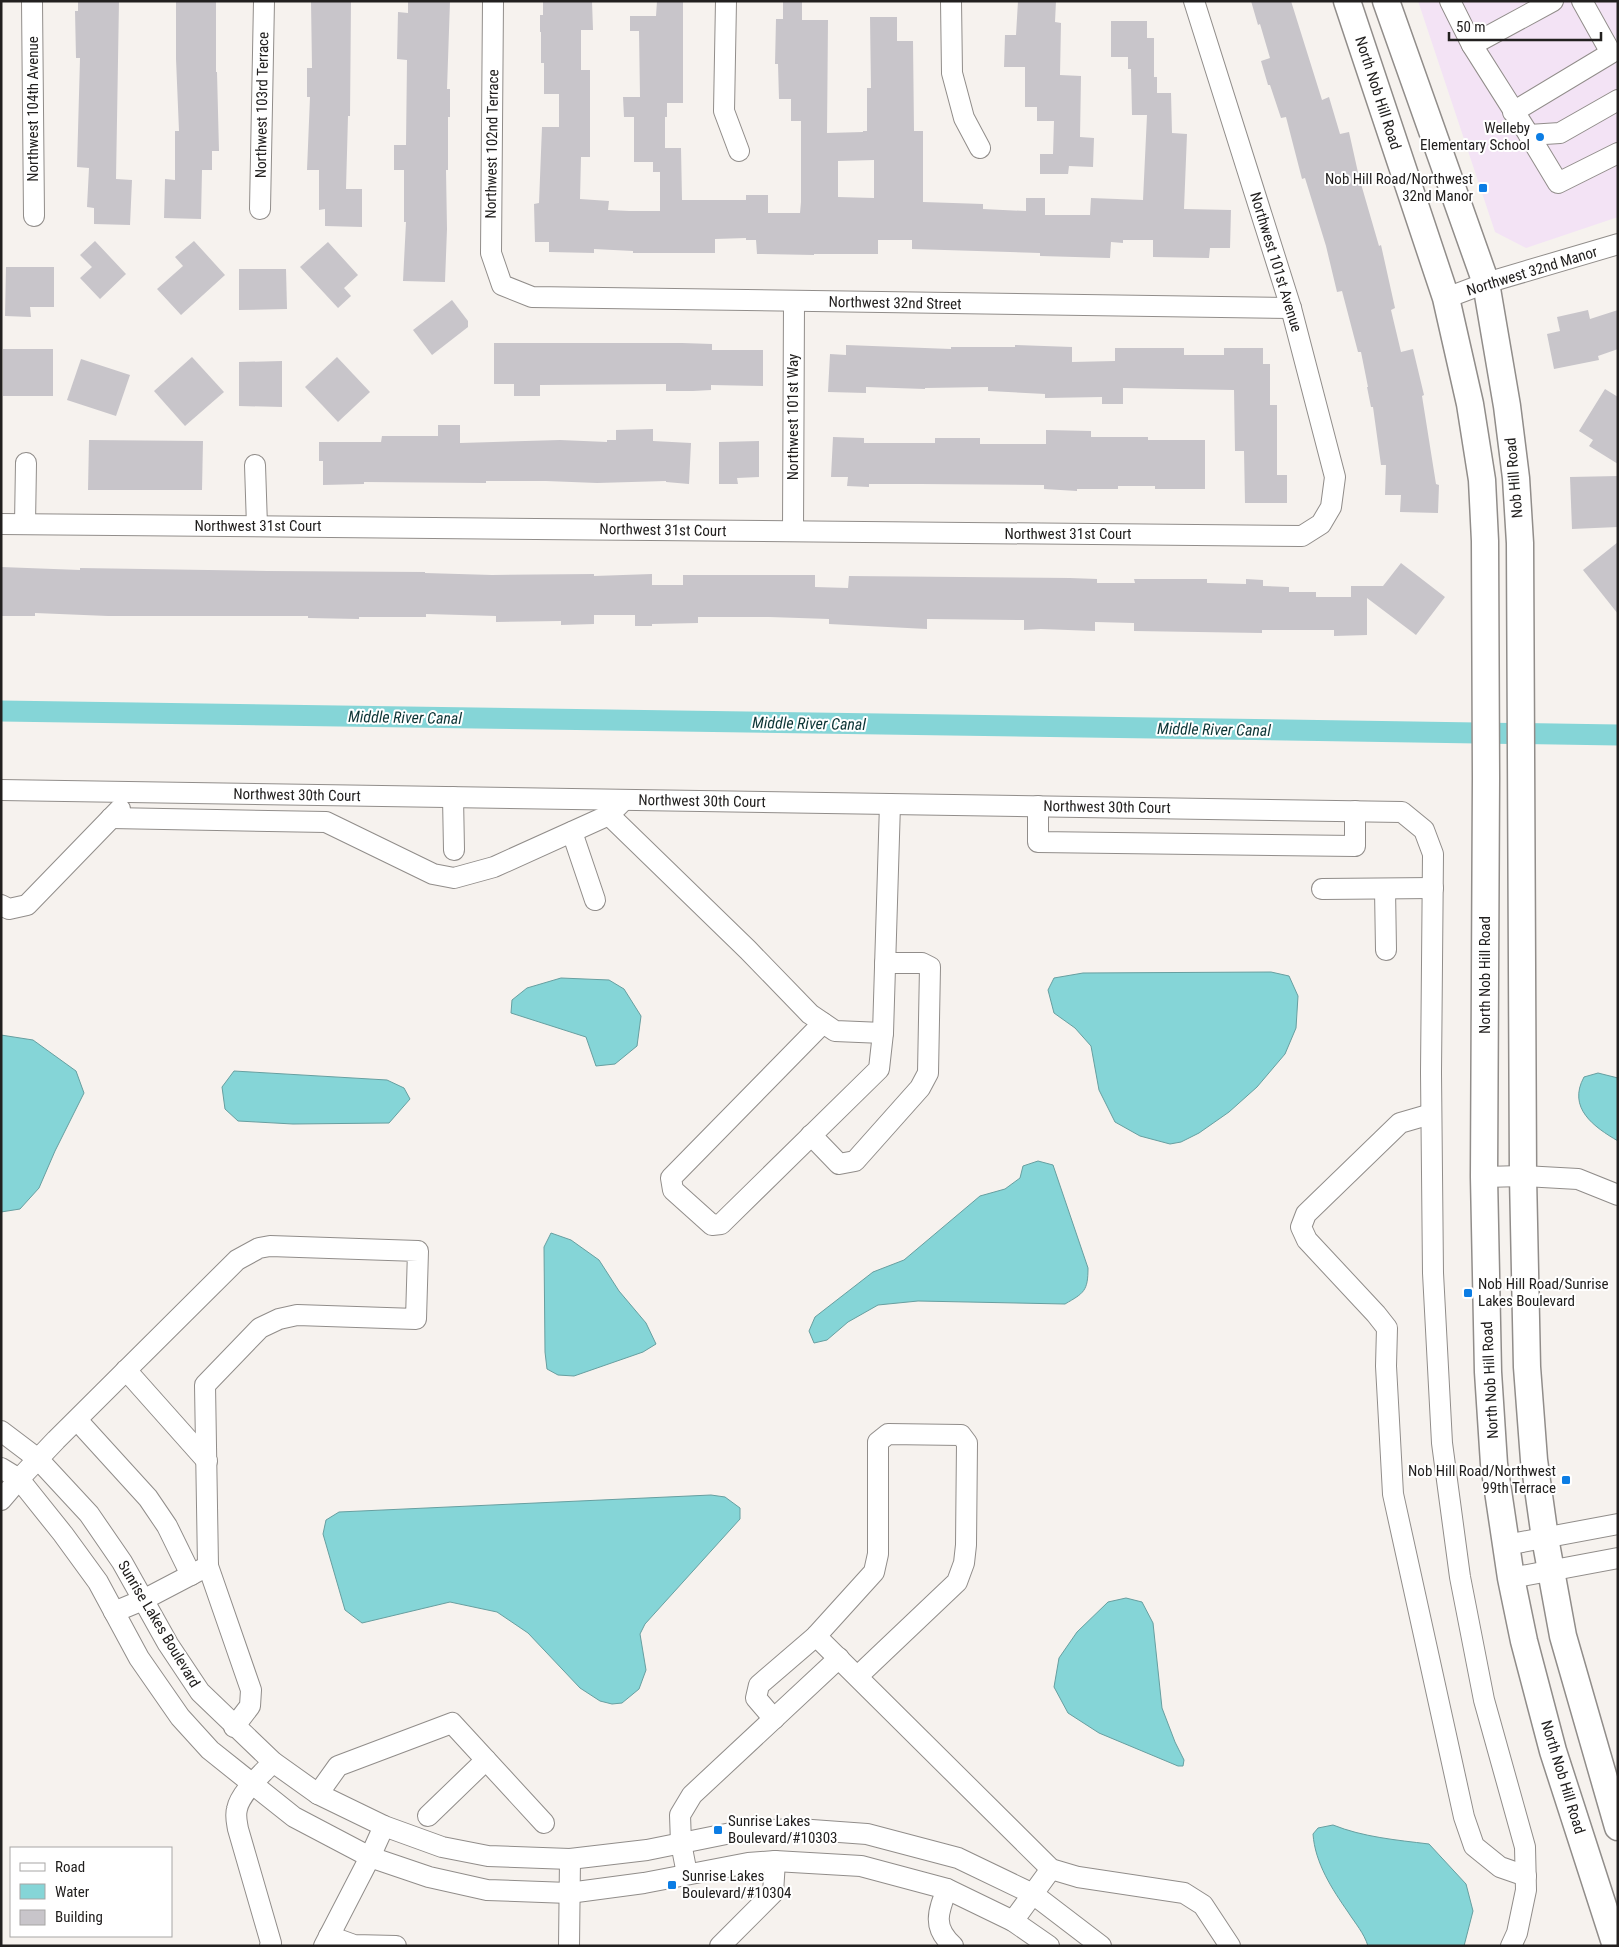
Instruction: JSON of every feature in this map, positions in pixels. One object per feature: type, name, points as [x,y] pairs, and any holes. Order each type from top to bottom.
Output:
[{"type":"main road","name":"North Nob Hill Road","points":[[1347,1],[1446,298],[1470,404],[1482,480],[1485,540],[1486,678],[1484,1177],[1488,1372],[1494,1464],[1511,1578],[1524,1641],[1553,1751],[1616,1946]]},
{"type":"main road","points":[[1386,1],[1486,283]]},
{"type":"main road","name":"Nob Hill Road","points":[[1486,283],[1507,406],[1516,478],[1520,543],[1523,1176]]},
{"type":"main road","points":[[1523,1176],[1527,1367],[1534,1460],[1545,1538],[1563,1636],[1618,1827]]},
{"type":"street","name":"Northwest 104th Avenue","points":[[32,1],[34,216]]},
{"type":"street","name":"Northwest 103rd Terrace","points":[[260,209],[264,1]]},
{"type":"street","name":"Northwest 102nd Terrace","points":[[493,1],[491,253],[502,285]]},
{"type":"street","points":[[726,1],[724,111],[740,151]]},
{"type":"street","points":[[951,1],[952,73],[964,118],[980,148]]},
{"type":"street","name":"Northwest 101st Avenue","points":[[1194,1],[1291,308],[1335,477],[1331,506],[1321,524]]},
{"type":"street","points":[[1450,1],[1472,45],[1558,183],[1618,153]]},
{"type":"street","points":[[1472,45],[1553,1]]},
{"type":"street","points":[[1514,112],[1611,53],[1582,1]]},
{"type":"street","points":[[1529,135],[1560,133],[1618,100]]},
{"type":"street","name":"Northwest 32nd Manor","points":[[1446,298],[1486,283],[1618,244]]},
{"type":"street","name":"Northwest 32nd Street","points":[[502,285],[532,297],[1291,308]]},
{"type":"street","name":"Northwest 101st Way","points":[[793,532],[794,302]]},
{"type":"street","points":[[25,524],[26,462]]},
{"type":"street","points":[[255,465],[257,526]]},
{"type":"street","name":"Northwest 31st Court","points":[[1,524],[1302,536],[1321,524]]},
{"type":"street","name":"Northwest 30th Court","points":[[1,790],[1402,812],[1424,830],[1433,854],[1433,888]]},
{"type":"street","points":[[1,905],[9,909],[27,904],[136,792]]},
{"type":"street","points":[[453,797],[454,850]]},
{"type":"street","points":[[111,818],[326,822],[433,874],[454,878],[494,867],[572,832],[609,815],[624,800]]},
{"type":"street","points":[[823,1024],[671,1178],[673,1190],[712,1225],[721,1224],[879,1068],[883,1033],[890,804]]},
{"type":"street","points":[[1038,806],[1038,842],[1354,846],[1355,811]]},
{"type":"street","points":[[609,815],[748,950],[810,1014],[835,1031],[883,1033]]},
{"type":"street","points":[[572,832],[595,900]]},
{"type":"street","points":[[1385,888],[1386,950]]},
{"type":"street","points":[[1322,889],[1433,888],[1431,1114],[1433,1273],[1442,1443],[1460,1577],[1484,1700],[1525,1847],[1526,1890],[1517,1933],[1511,1946]]},
{"type":"street","points":[[811,1135],[839,1164],[855,1161],[920,1088],[928,1073],[930,967],[922,963],[885,963]]},
{"type":"street","points":[[1431,1114],[1400,1123],[1306,1214],[1300,1227],[1307,1240],[1387,1328],[1386,1366],[1393,1494],[1464,1817],[1474,1846],[1500,1867],[1526,1876]]},
{"type":"street","points":[[1484,1177],[1523,1176],[1578,1179],[1618,1195]]},
{"type":"street","points":[[1,1500],[18,1479],[126,1370],[237,1260],[249,1252],[270,1246],[418,1251],[416,1319],[297,1315],[279,1319],[260,1328],[204,1385],[208,1566],[251,1690],[250,1706],[234,1727]]},
{"type":"street","points":[[126,1370],[207,1461]]},
{"type":"street","points":[[77,1420],[148,1498],[167,1526],[191,1575]]},
{"type":"street","name":"Sunrise Lakes Boulevard","points":[[1,1431],[38,1459],[89,1514],[122,1562],[168,1644],[200,1692],[234,1727],[273,1762],[318,1794],[384,1826],[442,1847],[488,1856],[570,1859],[647,1850],[741,1831],[798,1829],[867,1834],[958,1858],[1033,1894],[1101,1946]]},
{"type":"street","points":[[774,1719],[756,1698],[758,1685],[816,1636],[874,1572],[878,1554],[878,1442],[888,1434],[961,1436],[967,1443],[966,1545],[964,1564],[958,1582],[858,1676]]},
{"type":"street","name":"Sunrise Lakes Boulevard","points":[[1,1468],[18,1479],[64,1534],[98,1582],[139,1658],[180,1717],[210,1750],[294,1817],[370,1857],[429,1877],[487,1890],[569,1893],[644,1883],[748,1863],[775,1861],[861,1866],[947,1889],[1013,1921],[1049,1946]]},
{"type":"street","points":[[1506,1545],[1618,1524]]},
{"type":"street","points":[[1511,1578],[1618,1558]]},
{"type":"street","points":[[114,1612],[143,1600],[208,1566]]},
{"type":"street","points":[[816,1636],[1051,1869],[1078,1877],[1184,1893],[1203,1905],[1230,1946]]},
{"type":"street","points":[[687,1874],[681,1843],[680,1815],[692,1795],[839,1658]]},
{"type":"street","points":[[318,1794],[338,1766],[452,1723],[544,1823]]},
{"type":"street","points":[[428,1816],[486,1760]]},
{"type":"street","points":[[270,1946],[271,1943],[236,1819],[238,1806],[252,1784],[273,1762]]},
{"type":"street","points":[[384,1826],[326,1941],[354,1945],[396,1946]]},
{"type":"street","points":[[568,1946],[570,1859]]},
{"type":"street","points":[[720,1946],[772,1893],[775,1861]]},
{"type":"street","points":[[1013,1921],[1051,1869]]},
{"type":"street","points":[[947,1889],[937,1914],[942,1936],[952,1946]]},
{"type":"shaded area","name":"Welleby Elementary School","points":[[1418,1],[1618,1],[1618,217],[1526,248],[1495,232]]},
{"type":"water","points":[[1271,972],[1289,976],[1298,996],[1296,1028],[1285,1054],[1257,1087],[1229,1112],[1199,1133],[1181,1142],[1170,1144],[1140,1136],[1115,1122],[1099,1090],[1091,1046],[1075,1028],[1054,1013],[1048,990],[1054,978],[1083,973]]},
{"type":"water","points":[[561,978],[609,980],[624,989],[641,1016],[637,1046],[615,1064],[596,1066],[586,1037],[511,1013],[512,1000],[527,988]]},
{"type":"water","points":[[1,1035],[33,1040],[76,1071],[84,1093],[39,1188],[20,1209],[1,1212]]},
{"type":"water","points":[[234,1071],[387,1080],[404,1088],[410,1099],[389,1123],[293,1124],[238,1121],[225,1109],[222,1087]]},
{"type":"water","points":[[1598,1073],[1618,1078],[1618,1141],[1592,1123],[1581,1107],[1579,1098],[1580,1088],[1584,1077]]},
{"type":"water","points":[[1038,1161],[1053,1165],[1088,1268],[1086,1287],[1081,1294],[1065,1304],[918,1301],[878,1305],[848,1322],[827,1340],[814,1343],[809,1331],[815,1317],[873,1272],[904,1260],[980,1196],[1005,1189],[1020,1178],[1023,1166]]},
{"type":"water","points":[[551,1233],[571,1240],[599,1260],[619,1291],[646,1323],[656,1344],[643,1352],[574,1376],[558,1375],[547,1369],[545,1352],[544,1247]]},
{"type":"water","points":[[711,1495],[725,1497],[740,1508],[740,1519],[645,1624],[640,1634],[646,1670],[639,1689],[622,1703],[612,1704],[600,1701],[580,1688],[528,1633],[497,1612],[450,1602],[362,1623],[345,1610],[323,1534],[326,1520],[339,1512]]},
{"type":"water","points":[[1126,1598],[1142,1602],[1153,1623],[1162,1708],[1184,1760],[1183,1766],[1178,1766],[1099,1733],[1068,1713],[1054,1687],[1059,1658],[1077,1632],[1108,1602]]},
{"type":"water","points":[[1333,1825],[1368,1835],[1429,1844],[1466,1884],[1473,1911],[1464,1946],[1368,1946],[1362,1932],[1330,1885],[1314,1845],[1313,1834],[1318,1828]]},
{"type":"building","points":[[78,1],[119,1],[116,179],[132,180],[130,225],[94,224],[94,208],[87,207],[89,168],[77,167],[80,58],[76,58],[75,11],[78,11]]},
{"type":"building","points":[[176,1],[216,1],[219,151],[212,151],[212,170],[202,170],[201,219],[164,218],[165,179],[175,180],[175,131],[179,131]]},
{"type":"building","points":[[311,1],[351,1],[350,116],[348,116],[346,189],[362,189],[362,227],[325,226],[325,209],[319,210],[319,170],[307,170],[310,97],[307,97],[307,68],[312,68]]},
{"type":"building","points":[[408,1],[450,1],[447,89],[450,89],[450,117],[448,117],[448,170],[446,170],[447,229],[445,282],[403,281],[406,222],[404,222],[404,170],[394,170],[394,145],[406,145],[407,60],[397,59],[398,12],[408,13]]},
{"type":"building","points":[[543,1],[592,1],[593,30],[581,30],[581,70],[590,70],[590,157],[581,157],[580,199],[609,201],[608,210],[660,211],[660,172],[653,172],[653,162],[634,162],[634,117],[624,117],[623,97],[640,97],[639,31],[630,31],[630,16],[656,16],[657,1],[683,1],[683,103],[667,103],[667,117],[665,117],[665,148],[681,148],[682,200],[746,200],[746,195],[768,195],[768,213],[800,213],[801,202],[801,121],[791,121],[791,99],[779,99],[778,64],[775,64],[776,19],[783,19],[783,1],[802,1],[802,20],[828,20],[827,133],[867,131],[867,88],[871,88],[870,17],[897,17],[897,41],[913,41],[914,131],[923,131],[923,202],[983,204],[983,209],[1026,211],[1026,198],[1045,198],[1045,215],[1090,215],[1091,198],[1143,200],[1147,115],[1132,115],[1131,69],[1128,69],[1128,57],[1111,57],[1111,21],[1147,21],[1147,38],[1154,38],[1154,77],[1157,77],[1157,93],[1171,93],[1172,133],[1187,134],[1184,209],[1231,210],[1230,248],[1210,248],[1209,258],[1153,257],[1153,240],[1123,240],[1123,243],[1111,242],[1110,258],[1040,256],[1040,253],[912,249],[912,240],[878,240],[878,254],[757,254],[756,240],[746,240],[746,238],[715,239],[715,253],[633,253],[633,251],[594,249],[594,253],[549,252],[549,242],[535,242],[534,204],[539,203],[542,127],[559,127],[559,94],[544,94],[544,63],[541,63],[540,32],[540,15],[543,15]],"holes":[[[874,160],[874,198],[838,197],[838,161]]]},
{"type":"building","points":[[1018,1],[1056,1],[1055,22],[1061,23],[1060,75],[1081,76],[1080,137],[1094,138],[1093,167],[1069,166],[1068,174],[1040,174],[1040,154],[1053,154],[1054,121],[1037,121],[1037,107],[1025,107],[1025,67],[1004,67],[1005,35],[1016,35]]},
{"type":"building","points":[[1251,1],[1291,1],[1322,100],[1329,97],[1340,134],[1349,132],[1359,177],[1379,246],[1381,245],[1395,308],[1391,310],[1401,352],[1413,349],[1424,395],[1422,396],[1436,484],[1439,485],[1438,513],[1400,512],[1401,495],[1385,495],[1386,465],[1381,465],[1373,407],[1371,407],[1361,352],[1358,352],[1342,291],[1337,292],[1326,246],[1305,178],[1302,179],[1286,117],[1281,118],[1270,85],[1268,85],[1261,61],[1270,58]]},
{"type":"building","points":[[95,241],[126,274],[100,299],[80,278],[92,267],[80,255]]},
{"type":"building","points":[[194,241],[225,275],[181,315],[157,289],[183,266],[175,257]]},
{"type":"building","points":[[328,242],[358,275],[344,288],[351,296],[338,308],[300,267]]},
{"type":"building","points":[[6,267],[54,267],[54,307],[30,307],[31,317],[5,316]]},
{"type":"building","points":[[239,269],[286,269],[287,309],[239,310]]},
{"type":"building","points":[[452,300],[468,321],[468,327],[432,355],[413,330]]},
{"type":"building","points":[[1588,310],[1590,319],[1618,310],[1618,349],[1598,356],[1599,360],[1554,369],[1547,334],[1560,331],[1557,317]]},
{"type":"building","points":[[494,343],[682,343],[712,344],[712,350],[763,350],[763,386],[711,385],[711,390],[666,391],[666,384],[540,385],[540,396],[514,396],[514,384],[494,384]]},
{"type":"building","points":[[846,345],[951,349],[951,347],[1015,347],[1015,345],[1072,347],[1072,362],[1115,361],[1115,348],[1184,348],[1184,355],[1224,355],[1224,348],[1263,348],[1263,364],[1270,364],[1270,405],[1277,405],[1277,475],[1287,475],[1287,503],[1245,503],[1244,451],[1235,451],[1234,390],[1123,388],[1123,404],[1102,404],[1102,397],[1045,398],[1045,394],[988,391],[988,387],[925,389],[866,387],[866,393],[828,392],[830,354],[846,355]]},
{"type":"building","points":[[3,349],[53,349],[53,396],[3,396]]},
{"type":"building","points":[[192,357],[224,392],[185,426],[154,391]]},
{"type":"building","points":[[337,357],[370,392],[338,422],[305,387]]},
{"type":"building","points":[[81,359],[130,375],[116,416],[67,400]]},
{"type":"building","points":[[282,361],[282,407],[239,406],[239,362]]},
{"type":"building","points":[[1605,389],[1618,397],[1618,464],[1589,446],[1593,440],[1579,431]]},
{"type":"building","points":[[438,425],[460,425],[460,443],[560,440],[607,442],[607,440],[616,440],[616,430],[653,429],[653,441],[691,443],[689,484],[666,481],[597,483],[486,481],[486,483],[364,482],[364,484],[323,485],[323,461],[319,461],[319,442],[381,442],[382,436],[438,436]]},
{"type":"building","points":[[1046,430],[1091,431],[1091,437],[1205,440],[1205,489],[1155,489],[1155,486],[1118,486],[1118,489],[1077,489],[1077,491],[1044,489],[1044,485],[920,484],[869,484],[869,487],[847,486],[848,477],[831,477],[833,437],[864,438],[864,443],[935,443],[935,438],[980,438],[980,444],[1046,444]]},
{"type":"building","points":[[89,440],[203,441],[202,490],[88,490]]},
{"type":"building","points":[[759,441],[759,477],[737,478],[738,484],[719,484],[719,442]]},
{"type":"building","points":[[1618,476],[1618,527],[1572,529],[1570,477]]},
{"type":"building","points":[[1618,542],[1618,614],[1583,570]]},
{"type":"building","points":[[1401,563],[1445,597],[1416,635],[1367,598],[1367,635],[1334,636],[1334,630],[1262,630],[1262,633],[1134,631],[1134,623],[1095,622],[1095,631],[1024,630],[1024,620],[927,619],[927,629],[829,624],[829,619],[769,617],[698,617],[698,623],[635,626],[635,615],[594,615],[594,624],[561,625],[561,621],[496,622],[496,616],[426,614],[426,617],[359,617],[359,619],[308,618],[308,616],[108,616],[35,613],[35,616],[1,616],[1,567],[80,570],[80,568],[425,572],[492,575],[594,574],[594,576],[652,574],[652,585],[683,585],[683,575],[815,575],[815,587],[848,588],[849,576],[1070,578],[1097,579],[1097,583],[1135,583],[1134,579],[1207,579],[1207,583],[1246,584],[1246,579],[1263,580],[1263,586],[1289,587],[1289,592],[1316,592],[1316,597],[1351,597],[1351,586],[1383,586]]},
{"type":"waterway","name":"Middle River Canal","points":[[1,711],[1618,735]]},
{"type":"place","name":"Welleby Elementary School","points":[[1540,137]]},
{"type":"place","name":"Nob Hill Road/Northwest 32nd Manor","points":[[1483,188]]},
{"type":"place","name":"Nob Hill Road/Sunrise Lakes Boulevard","points":[[1468,1293]]},
{"type":"place","name":"Nob Hill Road/Northwest 99th Terrace","points":[[1566,1480]]},
{"type":"place","name":"Sunrise Lakes Boulevard/#10303","points":[[718,1830]]},
{"type":"place","name":"Sunrise Lakes Boulevard/#10304","points":[[672,1885]]}]
